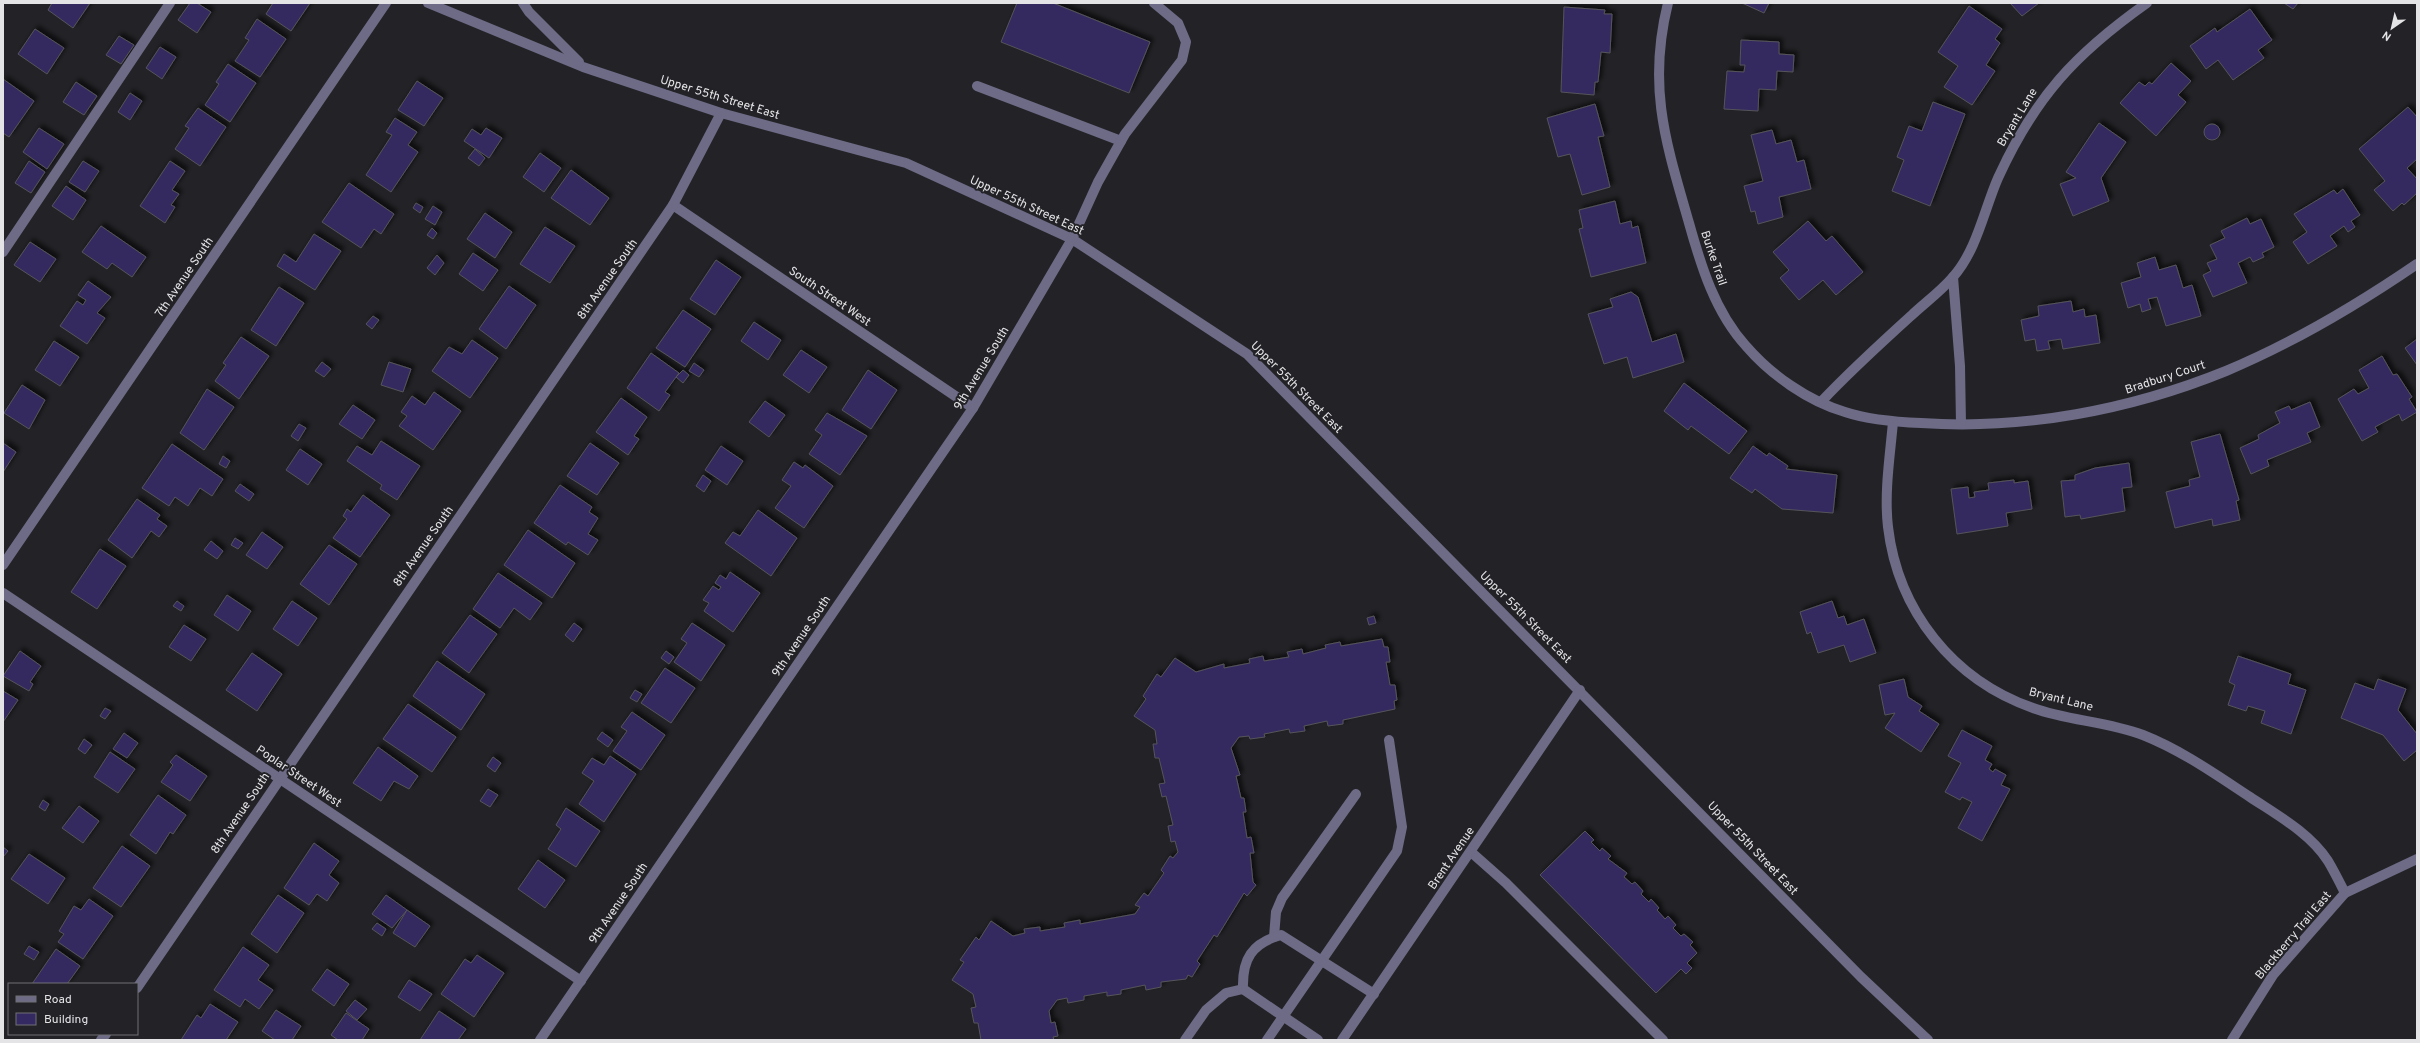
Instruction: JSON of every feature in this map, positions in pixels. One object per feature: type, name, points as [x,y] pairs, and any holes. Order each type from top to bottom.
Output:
[{"type":"street","points":[[3,252],[170,3]]},
{"type":"street","name":"7th Avenue South","points":[[3,565],[386,3]]},
{"type":"street","name":"Upper 55th Street East","points":[[428,3],[583,67],[721,112],[906,163],[1072,239],[1247,354],[1580,690],[1861,977],[1928,1040]]},
{"type":"street","points":[[523,3],[529,12],[583,67]]},
{"type":"street","name":"9th Avenue South","points":[[540,1040],[973,408],[1072,239],[1098,182],[1121,141],[1182,60],[1186,42],[1178,23],[1154,3]]},
{"type":"street","name":"Burke Trail","points":[[1668,3],[1660,43],[1658,79],[1660,115],[1697,254],[1710,290],[1744,344],[1761,362],[1780,377],[1821,402],[1845,412],[1893,422]]},
{"type":"street","name":"Bryant Lane","points":[[1821,402],[1856,365],[1953,277],[1972,245],[1998,179],[2021,132],[2049,90],[2084,51],[2147,3]]},
{"type":"street","points":[[977,86],[1121,141]]},
{"type":"street","name":"8th Avenue South","points":[[138,987],[279,778],[673,205],[721,112]]},
{"type":"street","name":"South Street West","points":[[673,205],[973,408]]},
{"type":"street","name":"Bradbury Court","points":[[1893,422],[1961,424],[2038,420],[2133,402],[2225,371],[2354,305],[2417,264]]},
{"type":"street","points":[[1953,277],[1960,366],[1961,424]]},
{"type":"street","name":"Bryant Lane","points":[[1893,422],[1888,486],[1888,526],[1896,567],[1911,605],[1934,639],[1963,667],[1996,692],[2034,708],[2107,724],[2141,734],[2176,749],[2207,768],[2310,840],[2327,860],[2345,893]]},
{"type":"street","name":"Poplar Street West","points":[[3,593],[581,981]]},
{"type":"street","name":"Brent Avenue","points":[[1342,1040],[1580,690]]},
{"type":"street","points":[[1266,1040],[1397,851],[1402,827],[1401,812],[1389,740]]},
{"type":"street","points":[[1274,937],[1276,912],[1282,898],[1356,794]]},
{"type":"street","points":[[1471,852],[1506,883],[1663,1040]]},
{"type":"street","name":"Blackberry Trail East","points":[[2232,1040],[2273,975],[2345,893],[2417,859]]},
{"type":"street","points":[[1243,989],[1243,972],[1249,954],[1267,939],[1281,935],[1374,994]]},
{"type":"street","points":[[1185,1040],[1206,1010],[1226,993],[1243,989],[1318,1040]]},
{"type":"building","points":[[52,3],[90,3],[73,28],[48,10]]},
{"type":"building","points":[[190,3],[197,3],[211,12],[197,33],[178,20]]},
{"type":"building","points":[[273,3],[310,3],[291,31],[266,14]]},
{"type":"building","points":[[1017,3],[1053,3],[1150,42],[1129,93],[1001,42]]},
{"type":"building","points":[[1742,3],[1769,3],[1764,13]]},
{"type":"building","points":[[2010,3],[2039,3],[2022,16]]},
{"type":"building","points":[[2284,3],[2298,3],[2293,9]]},
{"type":"building","points":[[1969,6],[2002,29],[1995,39],[2000,43],[1986,65],[1995,71],[1972,105],[1944,87],[1958,66],[1938,52]]},
{"type":"building","points":[[1564,7],[1605,10],[1604,14],[1612,14],[1610,53],[1601,52],[1598,82],[1595,82],[1594,95],[1561,92]]},
{"type":"building","points":[[2250,9],[2272,40],[2258,50],[2264,58],[2233,80],[2218,60],[2206,69],[2190,46],[2215,28],[2217,32]]},
{"type":"building","points":[[257,19],[286,39],[260,77],[235,61],[249,40],[245,38]]},
{"type":"building","points":[[35,29],[64,48],[47,74],[18,54]]},
{"type":"building","points":[[119,36],[134,45],[121,64],[106,55]]},
{"type":"building","points":[[1741,40],[1779,42],[1779,54],[1794,55],[1793,72],[1777,71],[1776,90],[1759,89],[1758,111],[1724,109],[1727,71],[1744,72],[1745,65],[1740,65]]},
{"type":"building","points":[[160,47],[176,57],[162,79],[146,68]]},
{"type":"building","points":[[2171,63],[2191,81],[2178,95],[2186,102],[2156,136],[2120,103],[2139,82],[2145,86],[2149,82],[2152,84]]},
{"type":"building","points":[[228,64],[256,83],[230,122],[205,105],[219,84],[216,82]]},
{"type":"building","points":[[3,79],[34,101],[9,137],[3,133]]},
{"type":"building","points":[[417,81],[443,98],[424,126],[398,110]]},
{"type":"building","points":[[76,82],[97,96],[84,115],[63,102]]},
{"type":"building","points":[[130,93],[142,101],[130,120],[118,112]]},
{"type":"building","points":[[1933,102],[1965,114],[1930,206],[1892,191],[1904,160],[1897,157],[1909,126],[1922,131]]},
{"type":"building","points":[[1595,104],[1604,136],[1598,137],[1610,187],[1582,195],[1570,154],[1558,157],[1547,118]]},
{"type":"building","points":[[2408,107],[2417,117],[2417,159],[2407,168],[2417,179],[2417,193],[2404,205],[2402,203],[2393,211],[2374,190],[2385,181],[2359,149]]},
{"type":"building","points":[[198,108],[226,127],[200,166],[175,149],[189,128],[185,126]]},
{"type":"building","points":[[395,118],[417,132],[408,145],[418,152],[391,192],[366,175],[392,135],[386,132]]},
{"type":"building","points":[[2099,123],[2126,142],[2101,178],[2109,201],[2073,216],[2060,184],[2076,178],[2066,172]]},
{"type":"building","points":[[2209,124],[2215,124],[2220,129],[2218,138],[2215,140],[2209,140],[2204,135],[2204,129]]},
{"type":"building","points":[[39,128],[64,144],[47,169],[23,152]]},
{"type":"building","points":[[486,128],[502,138],[489,158],[464,141],[472,129],[481,135]]},
{"type":"building","points":[[1772,130],[1776,144],[1791,140],[1797,162],[1804,160],[1811,189],[1779,197],[1783,217],[1758,224],[1755,211],[1751,212],[1744,186],[1763,181],[1751,135]]},
{"type":"building","points":[[475,149],[485,158],[479,166],[468,158]]},
{"type":"building","points":[[540,153],[561,168],[544,192],[523,177]]},
{"type":"building","points":[[29,161],[45,172],[31,193],[15,183]]},
{"type":"building","points":[[83,161],[99,171],[85,192],[69,182]]},
{"type":"building","points":[[170,161],[185,171],[172,190],[179,194],[171,205],[175,207],[165,223],[140,206]]},
{"type":"building","points":[[571,170],[609,198],[590,225],[551,198]]},
{"type":"building","points":[[349,183],[394,214],[381,234],[374,229],[361,248],[322,222]]},
{"type":"building","points":[[66,186],[86,200],[73,220],[52,206]]},
{"type":"building","points":[[2343,189],[2360,215],[2351,221],[2355,227],[2348,232],[2344,226],[2330,236],[2337,246],[2308,264],[2293,242],[2307,232],[2294,214],[2334,190],[2337,194]]},
{"type":"building","points":[[1615,201],[1620,224],[1631,221],[1632,228],[1638,226],[1646,263],[1591,277],[1579,229],[1583,228],[1579,210]]},
{"type":"building","points":[[416,203],[423,207],[420,213],[413,208]]},
{"type":"building","points":[[433,206],[442,212],[435,225],[425,219]]},
{"type":"building","points":[[485,213],[512,232],[495,258],[467,239]]},
{"type":"building","points":[[2247,218],[2250,224],[2261,219],[2274,247],[2262,253],[2264,257],[2253,262],[2250,257],[2238,263],[2247,283],[2213,297],[2203,275],[2211,271],[2207,263],[2217,259],[2210,245],[2225,238],[2221,231]]},
{"type":"building","points":[[1808,221],[1826,241],[1832,236],[1863,272],[1836,295],[1823,280],[1799,300],[1780,278],[1789,270],[1773,252]]},
{"type":"building","points":[[101,226],[146,257],[132,277],[112,263],[107,269],[82,252]]},
{"type":"building","points":[[545,227],[575,246],[550,283],[520,264]]},
{"type":"building","points":[[432,228],[437,233],[433,239],[427,235]]},
{"type":"building","points":[[314,234],[341,251],[315,290],[277,266],[284,254],[296,262]]},
{"type":"building","points":[[30,242],[56,259],[40,282],[14,265]]},
{"type":"building","points":[[473,253],[498,270],[483,291],[459,274]]},
{"type":"building","points":[[437,255],[444,263],[435,275],[427,268]]},
{"type":"building","points":[[2155,257],[2159,270],[2176,265],[2183,288],[2192,285],[2201,316],[2166,326],[2157,297],[2148,299],[2151,309],[2142,312],[2140,304],[2128,308],[2121,283],[2141,277],[2137,263]]},
{"type":"building","points":[[716,260],[741,277],[715,315],[690,299]]},
{"type":"building","points":[[88,281],[111,297],[97,313],[105,318],[87,344],[60,326],[77,301],[83,305],[86,300],[78,295]]},
{"type":"building","points":[[509,286],[536,305],[506,349],[479,329]]},
{"type":"building","points":[[279,287],[304,303],[276,346],[251,330]]},
{"type":"building","points":[[1631,292],[1638,297],[1652,342],[1676,334],[1684,362],[1633,378],[1627,357],[1604,364],[1588,314],[1613,307],[1610,299]]},
{"type":"building","points":[[2071,301],[2073,312],[2084,309],[2085,317],[2096,315],[2100,343],[2063,349],[2061,339],[2048,341],[2050,349],[2037,351],[2035,339],[2025,341],[2021,320],[2039,316],[2038,306]]},
{"type":"building","points":[[683,310],[711,329],[685,367],[656,348]]},
{"type":"building","points":[[373,316],[379,320],[372,329],[366,324]]},
{"type":"building","points":[[754,322],[781,340],[768,360],[741,341]]},
{"type":"building","points":[[241,337],[269,356],[239,399],[215,381],[226,365],[223,363]]},
{"type":"building","points":[[2417,339],[2417,365],[2405,348]]},
{"type":"building","points":[[472,340],[498,358],[470,398],[432,371],[449,347],[462,354]]},
{"type":"building","points":[[54,341],[79,357],[60,386],[35,370]]},
{"type":"building","points":[[801,350],[827,367],[809,393],[783,375]]},
{"type":"building","points":[[651,353],[679,373],[665,392],[670,395],[659,411],[627,388]]},
{"type":"building","points":[[2382,356],[2393,375],[2397,374],[2412,397],[2409,399],[2417,412],[2402,421],[2399,414],[2375,427],[2378,432],[2362,441],[2338,399],[2354,389],[2358,394],[2369,388],[2359,370]]},
{"type":"building","points":[[322,362],[331,369],[324,377],[315,371]]},
{"type":"building","points":[[389,362],[411,369],[403,392],[381,385]]},
{"type":"building","points":[[694,363],[704,370],[699,377],[689,371]]},
{"type":"building","points":[[683,370],[689,375],[683,383],[676,377]]},
{"type":"building","points":[[868,370],[897,390],[871,429],[842,410]]},
{"type":"building","points":[[1684,383],[1747,431],[1729,454],[1691,426],[1688,430],[1664,411]]},
{"type":"building","points":[[22,385],[45,400],[29,429],[4,413]]},
{"type":"building","points":[[207,389],[234,407],[204,450],[180,433]]},
{"type":"building","points":[[434,392],[461,411],[433,450],[399,426],[407,416],[401,412],[412,396],[425,405]]},
{"type":"building","points":[[621,398],[647,417],[634,436],[639,439],[628,455],[596,432]]},
{"type":"building","points":[[765,401],[785,415],[769,437],[749,422]]},
{"type":"building","points":[[2310,402],[2320,427],[2307,433],[2311,442],[2267,460],[2269,466],[2251,474],[2240,448],[2259,439],[2258,435],[2280,423],[2275,412],[2289,406],[2291,410]]},
{"type":"building","points":[[353,405],[375,420],[362,439],[339,424]]},
{"type":"building","points":[[827,413],[867,436],[840,475],[809,454],[822,435],[815,430]]},
{"type":"building","points":[[299,424],[306,428],[298,441],[291,436]]},
{"type":"building","points":[[2220,434],[2239,500],[2236,501],[2240,520],[2213,526],[2212,519],[2175,528],[2166,492],[2190,486],[2189,480],[2200,477],[2191,442]]},
{"type":"building","points":[[381,441],[420,466],[397,500],[380,489],[382,485],[347,461],[357,446],[372,455]]},
{"type":"building","points":[[3,443],[16,452],[3,472]]},
{"type":"building","points":[[590,443],[619,463],[597,495],[567,476]]},
{"type":"building","points":[[172,444],[223,479],[212,496],[200,488],[188,506],[175,497],[169,506],[142,488]]},
{"type":"building","points":[[721,446],[743,461],[727,485],[705,470]]},
{"type":"building","points":[[1753,446],[1767,456],[1769,453],[1788,466],[1786,469],[1837,475],[1833,513],[1782,509],[1755,489],[1752,493],[1730,478]]},
{"type":"building","points":[[300,449],[322,464],[308,485],[286,470]]},
{"type":"building","points":[[223,456],[230,461],[226,468],[219,464]]},
{"type":"building","points":[[794,462],[803,468],[805,465],[833,486],[804,528],[775,508],[791,486],[782,480]]},
{"type":"building","points":[[2129,463],[2132,487],[2122,488],[2125,511],[2081,519],[2080,515],[2065,517],[2061,481],[2075,480],[2075,475],[2095,468]]},
{"type":"building","points":[[703,475],[711,481],[704,492],[696,486]]},
{"type":"building","points":[[2014,480],[2014,483],[2028,481],[2032,509],[2006,513],[2008,526],[1957,534],[1951,489],[1968,487],[1969,498],[1975,497],[1974,492],[1989,490],[1988,483]]},
{"type":"building","points":[[240,484],[254,494],[249,501],[235,491]]},
{"type":"building","points":[[560,485],[592,507],[589,512],[598,518],[588,534],[598,540],[588,555],[568,542],[566,545],[534,523]]},
{"type":"building","points":[[363,495],[390,515],[360,557],[333,538],[347,519],[343,516],[347,509],[351,512]]},
{"type":"building","points":[[137,499],[160,515],[157,519],[167,526],[159,537],[151,531],[132,558],[108,540]]},
{"type":"building","points":[[758,510],[797,538],[771,576],[725,543],[733,532],[740,536]]},
{"type":"building","points":[[528,530],[575,563],[552,598],[504,565]]},
{"type":"building","points":[[262,532],[283,547],[267,569],[246,555]]},
{"type":"building","points":[[235,538],[243,543],[238,549],[231,545]]},
{"type":"building","points":[[211,541],[223,551],[217,559],[204,550]]},
{"type":"building","points":[[329,545],[357,564],[329,605],[300,584]]},
{"type":"building","points":[[100,549],[126,566],[97,609],[71,592]]},
{"type":"building","points":[[730,572],[760,593],[733,632],[704,611],[709,603],[703,600],[713,586],[719,590],[721,587],[715,583],[720,575],[726,579]]},
{"type":"building","points":[[498,573],[542,603],[530,620],[514,608],[500,628],[473,609]]},
{"type":"building","points":[[227,595],[251,611],[238,631],[214,615]]},
{"type":"building","points":[[177,601],[184,606],[181,611],[173,606]]},
{"type":"building","points":[[292,601],[317,618],[298,646],[273,629]]},
{"type":"building","points":[[1832,601],[1838,618],[1844,616],[1847,625],[1864,619],[1876,653],[1850,662],[1844,645],[1818,653],[1811,632],[1807,634],[1800,612]]},
{"type":"building","points":[[470,615],[497,634],[469,673],[442,653]]},
{"type":"building","points":[[1374,616],[1376,623],[1369,625],[1367,618]]},
{"type":"building","points":[[574,623],[582,629],[573,642],[565,635]]},
{"type":"building","points":[[692,623],[725,645],[701,681],[674,662],[687,643],[681,639]]},
{"type":"building","points":[[184,625],[206,639],[191,661],[169,647]]},
{"type":"building","points":[[1382,639],[1384,647],[1388,647],[1390,662],[1386,662],[1390,685],[1395,685],[1397,700],[1394,701],[1395,709],[1343,720],[1343,724],[1328,726],[1327,721],[1304,726],[1305,731],[1290,733],[1289,729],[1264,734],[1265,737],[1250,739],[1249,736],[1239,737],[1231,748],[1240,775],[1236,776],[1241,798],[1244,798],[1246,812],[1243,812],[1247,838],[1251,837],[1254,853],[1250,853],[1253,882],[1256,885],[1247,896],[1244,893],[1217,937],[1214,935],[1197,961],[1200,964],[1192,977],[1188,975],[1186,979],[1161,982],[1161,987],[1146,990],[1145,985],[1121,990],[1121,994],[1107,996],[1107,992],[1084,996],[1084,1000],[1068,1003],[1067,998],[1057,1000],[1049,1011],[1051,1023],[1055,1022],[1058,1036],[1053,1037],[1054,1040],[981,1040],[978,1023],[974,1023],[971,1008],[976,1007],[973,994],[952,980],[964,962],[960,960],[976,937],[979,940],[991,921],[1013,936],[1025,933],[1024,929],[1040,927],[1040,931],[1065,927],[1064,923],[1080,920],[1080,924],[1135,914],[1140,907],[1135,905],[1144,893],[1148,896],[1164,873],[1161,870],[1170,856],[1173,858],[1178,852],[1175,841],[1171,842],[1168,826],[1173,825],[1166,796],[1162,797],[1159,784],[1165,783],[1159,758],[1155,758],[1153,744],[1157,744],[1155,730],[1134,716],[1146,699],[1143,696],[1157,674],[1161,677],[1175,658],[1196,672],[1224,664],[1224,668],[1250,663],[1249,659],[1263,656],[1264,661],[1289,657],[1287,652],[1302,649],[1303,654],[1326,648],[1325,645],[1340,642],[1341,646]]},
{"type":"building","points":[[20,651],[41,666],[30,682],[33,684],[29,691],[3,676]]},
{"type":"building","points":[[666,651],[674,657],[669,664],[661,658]]},
{"type":"building","points":[[252,653],[282,674],[257,711],[226,690]]},
{"type":"building","points":[[2238,656],[2291,674],[2288,684],[2306,690],[2291,734],[2261,723],[2265,711],[2248,706],[2246,711],[2228,705],[2235,685],[2229,682]]},
{"type":"building","points":[[437,661],[485,694],[461,730],[413,696]]},
{"type":"building","points":[[665,668],[695,688],[671,723],[641,703]]},
{"type":"building","points":[[1904,679],[1908,697],[1922,706],[1919,711],[1939,724],[1921,752],[1885,728],[1895,713],[1885,715],[1879,685]]},
{"type":"building","points":[[2378,679],[2406,689],[2398,710],[2417,734],[2417,750],[2404,761],[2383,735],[2341,718],[2355,683],[2374,690]]},
{"type":"building","points":[[635,690],[642,694],[637,702],[630,698]]},
{"type":"building","points":[[3,691],[18,700],[3,722]]},
{"type":"building","points":[[408,704],[456,737],[432,772],[383,739]]},
{"type":"building","points":[[105,708],[111,711],[105,719],[100,716]]},
{"type":"building","points":[[632,712],[665,735],[641,770],[613,751],[627,731],[621,727]]},
{"type":"building","points":[[1962,730],[1992,746],[1985,760],[1992,764],[1989,769],[1993,772],[1995,769],[2006,775],[2001,785],[2010,789],[1982,841],[1958,828],[1972,802],[1962,797],[1960,800],[1945,792],[1961,763],[1948,756]]},
{"type":"building","points":[[602,732],[613,740],[608,747],[597,739]]},
{"type":"building","points":[[124,733],[138,743],[127,758],[113,749]]},
{"type":"building","points":[[84,739],[92,745],[85,754],[78,749]]},
{"type":"building","points":[[378,747],[418,776],[409,789],[394,781],[381,801],[353,783]]},
{"type":"building","points":[[110,752],[135,769],[118,793],[94,777]]},
{"type":"building","points":[[176,755],[207,776],[190,801],[161,782],[173,765],[170,762]]},
{"type":"building","points":[[610,756],[636,774],[604,822],[579,804],[594,781],[582,773],[592,758],[604,765]]},
{"type":"building","points":[[493,757],[501,763],[495,772],[487,766]]},
{"type":"building","points":[[488,789],[498,795],[490,807],[480,801]]},
{"type":"building","points":[[158,795],[186,815],[173,834],[170,832],[156,854],[130,835]]},
{"type":"building","points":[[43,800],[49,804],[45,811],[39,807]]},
{"type":"building","points":[[79,806],[99,821],[83,843],[62,828]]},
{"type":"building","points":[[566,808],[600,831],[576,867],[548,849],[561,829],[556,825]]},
{"type":"building","points":[[1585,831],[1594,840],[1591,842],[1600,851],[1602,848],[1611,856],[1608,859],[1627,873],[1624,877],[1632,884],[1635,882],[1643,891],[1641,894],[1649,902],[1651,899],[1659,908],[1657,910],[1665,919],[1668,916],[1676,925],[1673,928],[1681,936],[1684,934],[1693,942],[1690,945],[1697,953],[1687,963],[1692,968],[1686,974],[1681,969],[1656,993],[1540,875]]},
{"type":"building","points":[[314,843],[339,861],[329,875],[339,883],[327,901],[317,894],[309,905],[284,888]]},
{"type":"building","points":[[122,846],[150,866],[121,907],[93,888]]},
{"type":"building","points":[[3,847],[8,851],[3,857]]},
{"type":"building","points":[[29,854],[65,878],[48,904],[11,879]]},
{"type":"building","points":[[538,860],[565,880],[545,908],[518,889]]},
{"type":"building","points":[[278,895],[304,913],[277,953],[251,934]]},
{"type":"building","points":[[386,895],[407,910],[392,928],[372,914]]},
{"type":"building","points":[[89,899],[113,916],[83,959],[58,942],[64,934],[59,931],[74,906],[81,910]]},
{"type":"building","points":[[407,910],[430,926],[415,947],[393,933]]},
{"type":"building","points":[[377,923],[386,929],[382,936],[372,929]]},
{"type":"building","points":[[29,946],[39,952],[34,960],[24,954]]},
{"type":"building","points":[[243,947],[269,965],[258,980],[273,990],[259,1009],[245,999],[240,1007],[214,990]]},
{"type":"building","points":[[56,949],[80,966],[68,983],[33,983]]},
{"type":"building","points":[[477,955],[504,973],[474,1017],[441,994],[465,959],[471,963]]},
{"type":"building","points":[[327,969],[349,984],[334,1006],[312,990]]},
{"type":"building","points":[[409,980],[432,994],[420,1011],[398,997]]},
{"type":"building","points":[[355,1000],[367,1009],[357,1020],[346,1011]]},
{"type":"building","points":[[210,1004],[238,1022],[226,1040],[181,1040],[197,1015],[201,1018]]},
{"type":"building","points":[[276,1010],[301,1026],[292,1040],[275,1040],[262,1031]]},
{"type":"building","points":[[439,1011],[466,1029],[458,1040],[420,1040]]},
{"type":"building","points":[[346,1013],[369,1029],[362,1040],[338,1040],[331,1035]]}]
